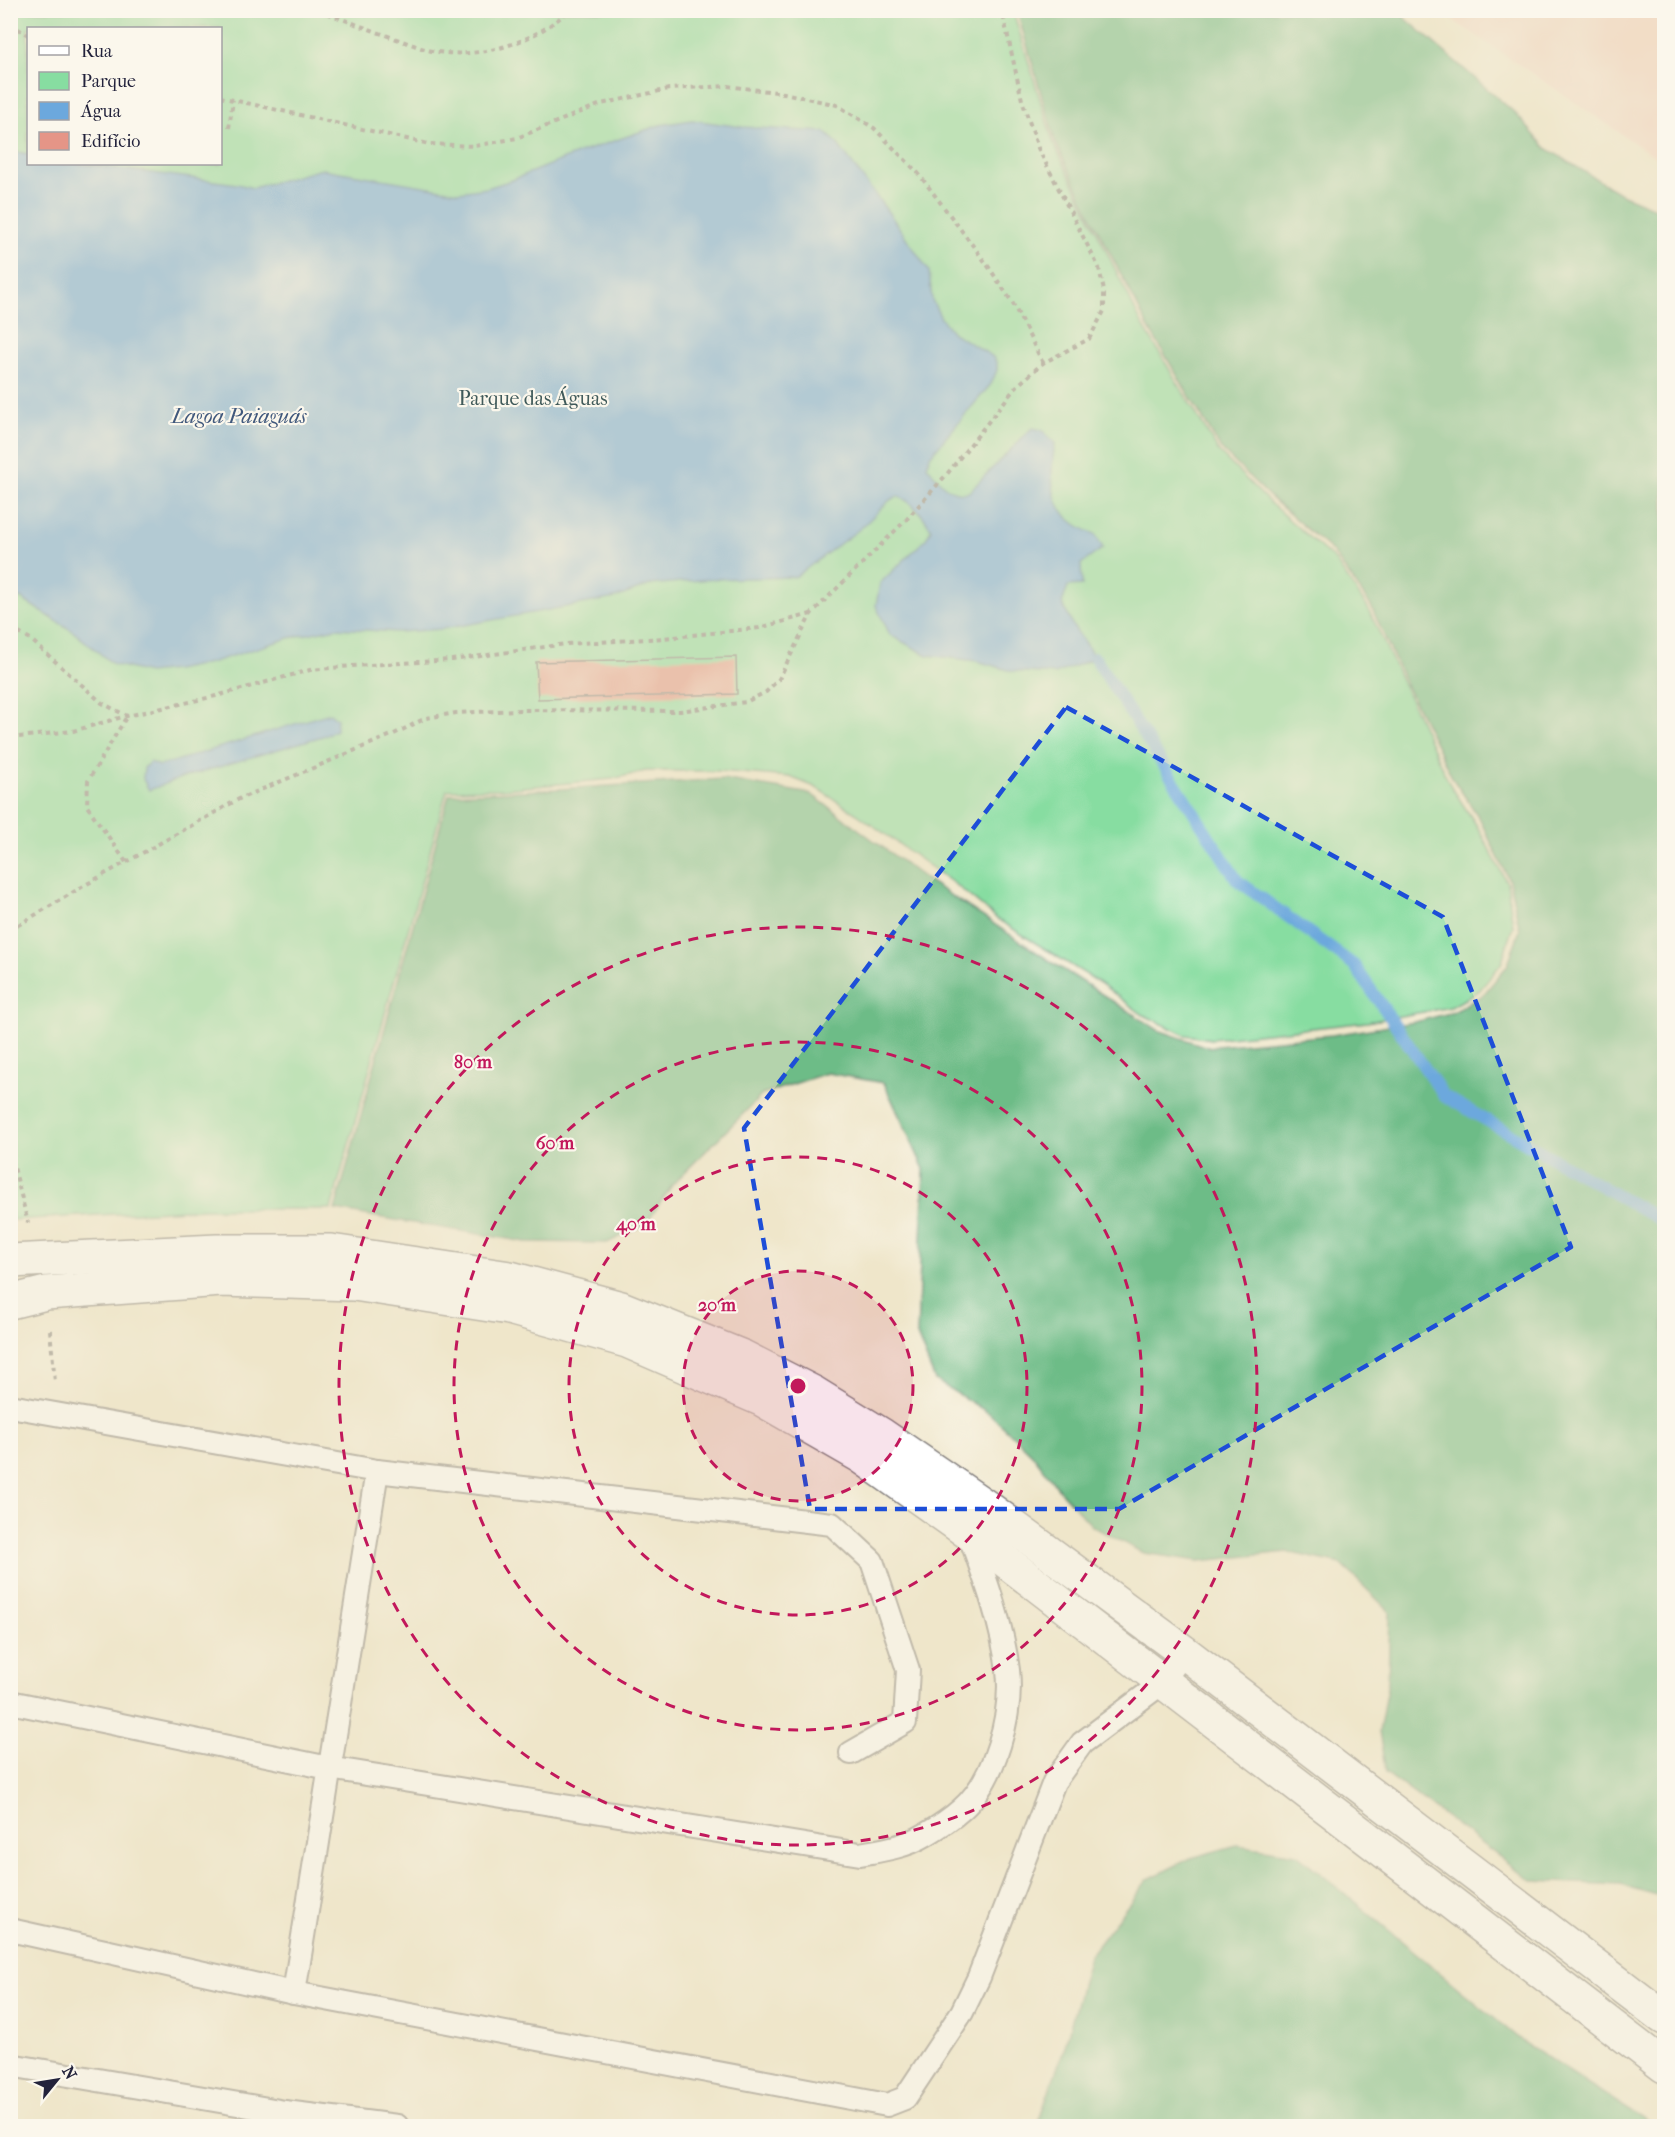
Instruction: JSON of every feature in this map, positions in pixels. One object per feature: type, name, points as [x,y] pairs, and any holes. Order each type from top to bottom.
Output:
[{"type":"street","points":[[10,1261],[217,1251],[331,1251],[510,1278],[621,1308],[743,1357],[814,1393],[873,1429],[991,1510],[1184,1652],[1665,2018]]},
{"type":"street","points":[[10,1302],[46,1293],[221,1280],[343,1284],[509,1308],[627,1341],[761,1399],[862,1457],[969,1533],[1665,2066]]},
{"type":"lane","points":[[10,1406],[377,1471],[832,1524],[872,1561],[908,1670],[905,1722],[851,1753]]},
{"type":"lane","points":[[294,1993],[377,1471]]},
{"type":"lane","points":[[10,1702],[329,1768],[860,1854],[895,1848],[924,1836],[963,1808],[985,1777],[1003,1734],[1008,1672],[1000,1630],[969,1533]]},
{"type":"lane","points":[[10,1930],[294,1993],[887,2105],[905,2098],[962,2012],[979,1977],[1053,1782],[1082,1743],[1162,1683],[1184,1652]]},
{"type":"lane","points":[[10,2065],[285,2112],[397,2127]]},
{"type":"path","points":[[320,10],[432,51],[463,53],[488,51],[513,45],[546,28],[569,10]]},
{"type":"path","points":[[10,930],[239,799],[394,734],[426,718],[456,713],[519,710],[680,711],[746,702],[766,692],[778,679],[811,614],[906,520],[947,474],[1016,387],[1043,363],[1089,339],[1104,311],[1104,291],[1099,268],[1038,148],[1022,100],[1002,10]]},
{"type":"path","points":[[10,24],[27,34]]},
{"type":"path","points":[[222,97],[429,144],[475,146],[517,138],[601,104],[669,89],[727,86],[784,93],[837,105],[874,128],[918,173],[986,263],[1012,302],[1043,363]]},
{"type":"path","points":[[229,128],[233,100]]},
{"type":"path","points":[[10,738],[73,731],[310,670],[452,660],[566,644],[664,638],[759,628],[811,614]]},
{"type":"path","points":[[10,629],[29,638],[102,703],[127,716]]},
{"type":"path","points":[[126,862],[87,806],[88,781],[127,716]]},
{"type":"path","points":[[46,1293],[58,1415]]},
{"type":"highlighted area","points":[[1066,707],[1443,917],[1571,1247],[1119,1509],[810,1509],[744,1128]]},
{"type":"shaded area","points":[[1441,11],[1664,11],[1664,163],[1450,18]]},
{"type":"green space","name":"Parque das Águas","points":[[11,11],[1013,11],[1053,142],[1141,322],[1219,452],[1270,503],[1334,559],[1368,608],[1449,783],[1477,826],[1507,883],[1513,926],[1501,964],[1479,991],[1451,1007],[1367,1022],[1212,1039],[1185,1035],[1142,1014],[1100,983],[997,919],[956,885],[857,814],[815,787],[790,777],[718,771],[646,771],[612,779],[504,789],[447,790],[331,1209],[204,1209],[11,1220]]},
{"type":"green space","points":[[1017,11],[1397,11],[1515,113],[1546,148],[1619,193],[1664,212],[1664,1897],[1621,1885],[1532,1881],[1386,1773],[1379,1732],[1388,1682],[1390,1612],[1341,1564],[1287,1552],[1199,1561],[1143,1553],[1092,1526],[1061,1492],[1032,1454],[989,1413],[935,1380],[917,1335],[924,1169],[884,1083],[827,1073],[763,1094],[673,1184],[645,1225],[607,1243],[526,1242],[335,1210],[449,794],[723,779],[811,794],[927,880],[1053,963],[1158,1030],[1207,1047],[1332,1035],[1415,1022],[1454,1012],[1483,995],[1507,966],[1520,930],[1509,880],[1478,816],[1453,779],[1407,687],[1371,606],[1332,551],[1271,498],[1221,449],[1147,325],[1055,141]]},
{"type":"green space","points":[[1237,1845],[1297,1854],[1523,2042],[1654,2126],[1037,2126],[1065,2046],[1089,1956],[1148,1879],[1191,1858]]},
{"type":"water","name":"Lagoa Paiaguás","points":[[692,120],[742,127],[825,132],[836,142],[929,271],[932,300],[941,318],[953,333],[992,356],[997,363],[997,370],[991,384],[930,456],[927,466],[949,489],[961,493],[969,492],[1032,428],[1042,430],[1055,443],[1053,486],[1061,509],[1069,519],[1095,534],[1103,548],[1081,564],[1082,585],[1068,586],[1062,603],[1073,626],[1095,658],[1055,674],[1012,671],[977,661],[927,655],[890,635],[876,606],[880,583],[926,539],[931,529],[917,510],[898,496],[890,500],[861,528],[795,577],[710,579],[650,585],[615,598],[442,629],[398,632],[336,628],[289,638],[210,663],[175,670],[148,673],[113,664],[71,630],[20,598],[11,595],[11,151],[27,154],[27,165],[91,165],[253,188],[322,169],[459,192],[487,188],[512,180],[579,153],[660,125]]},
{"type":"water","points":[[330,713],[337,719],[336,730],[326,735],[181,778],[149,790],[143,779],[144,768],[150,762],[160,766]]},
{"type":"building","points":[[736,657],[737,694],[538,699],[536,662]]},
{"type":"waterway","points":[[1095,658],[1237,880],[1354,965],[1444,1096],[1664,1222]]}]
